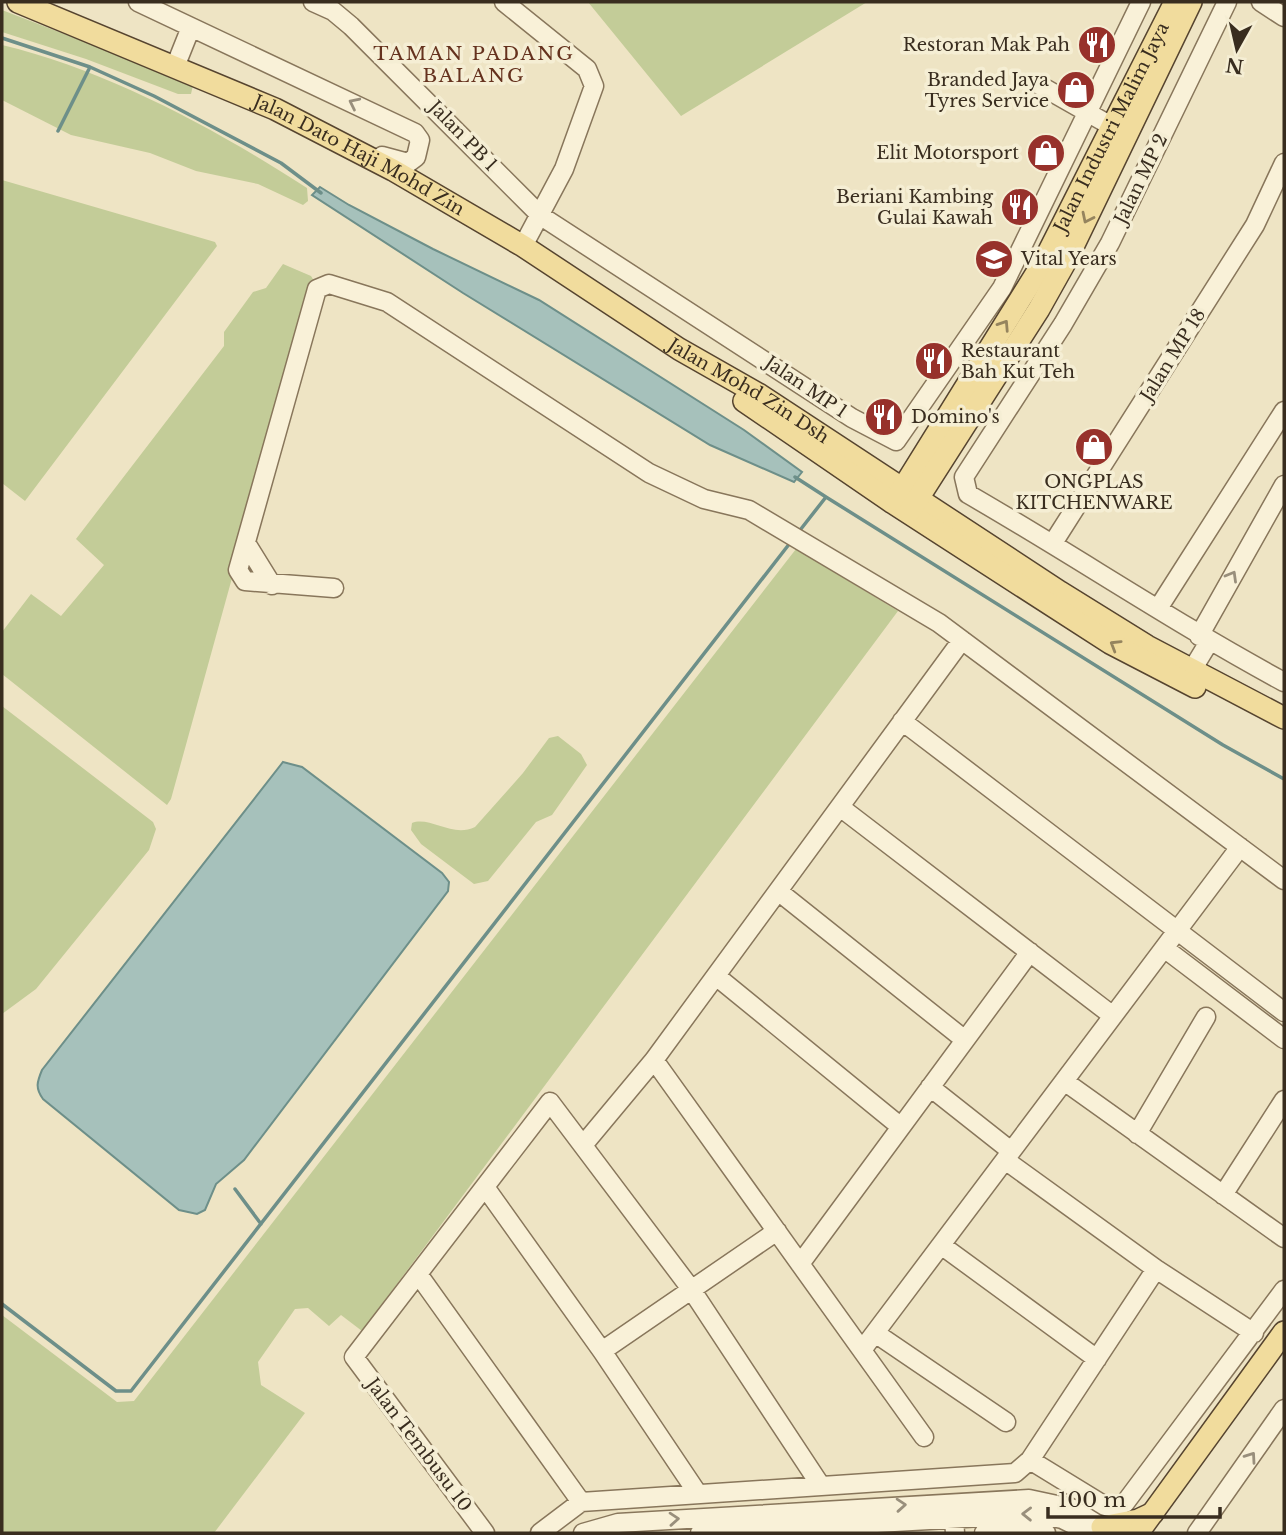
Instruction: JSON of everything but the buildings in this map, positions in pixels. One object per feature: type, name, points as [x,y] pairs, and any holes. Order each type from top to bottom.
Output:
[{"type":"main road","name":"Jalan Dato Haji Mohd Zin","points":[[18,2],[275,109],[393,170],[523,246],[679,349]]},
{"type":"main road","name":"Jalan Industri Malim Jaya","points":[[905,501],[1044,261],[1175,2]]},
{"type":"main road","name":"Jalan Industri Malim Jaya","points":[[938,446],[1039,309],[1093,206],[1191,2]]},
{"type":"main road","name":"Jalan Mohd Zin Dsh","points":[[679,349],[760,395],[852,457],[905,501],[954,523],[1060,592],[1192,670],[1284,718]]},
{"type":"main road","name":"Jalan Mohd Zin Dsh","points":[[679,349],[753,408],[905,501],[1110,643],[1284,733]]},
{"type":"main road","points":[[852,457],[899,465],[938,446],[936,491],[943,510],[954,523]]},
{"type":"main road","points":[[1138,1533],[1284,1332]]},
{"type":"main road","points":[[1101,1531],[1153,1513]]},
{"type":"street","points":[[138,2],[415,133],[420,148],[416,157],[408,163],[396,162],[348,140],[324,135]]},
{"type":"street","points":[[504,2],[587,69],[594,80],[593,92],[564,169],[523,246]]},
{"type":"street","name":"Jalan MP 1","points":[[541,216],[852,418],[896,441],[1002,288],[1141,2]]},
{"type":"street","name":"Jalan MP 2","points":[[1053,543],[968,494],[964,477],[1063,324],[1110,243],[1227,2]]},
{"type":"street","name":"Jalan PB 1","points":[[316,3],[342,19],[402,75],[541,216]]},
{"type":"street","points":[[175,67],[191,27]]},
{"type":"street","points":[[1041,86],[1113,127]]},
{"type":"street","name":"Jalan MP 18","points":[[1053,543],[1255,225],[1284,163]]},
{"type":"street","points":[[334,588],[272,585],[246,543],[317,289],[329,284],[387,302],[649,473],[704,499],[734,504],[796,538],[962,640],[1284,880]]},
{"type":"street","points":[[1039,309],[1063,324]]},
{"type":"street","points":[[1159,607],[1284,411]]},
{"type":"street","points":[[1192,670],[1204,639],[1284,485]]},
{"type":"street","points":[[1053,543],[1159,607],[1204,639],[1284,682]]},
{"type":"street","points":[[584,1144],[654,1060],[962,640]]},
{"type":"street","points":[[902,722],[1284,1012]]},
{"type":"street","points":[[839,807],[1114,1016]]},
{"type":"street","points":[[862,1350],[1240,848]]},
{"type":"street","points":[[778,891],[965,1040]]},
{"type":"street","points":[[1164,948],[1284,1038]]},
{"type":"street","points":[[800,1264],[1030,952]]},
{"type":"street","points":[[716,976],[901,1127]]},
{"type":"street","points":[[1137,1133],[1206,1017]]},
{"type":"street","points":[[654,1060],[924,1437]]},
{"type":"street","points":[[1064,1081],[1284,1238]]},
{"type":"street","points":[[930,1087],[1008,1156],[1156,1269],[1254,1333]]},
{"type":"street","points":[[1223,1195],[1284,1100]]},
{"type":"street","points":[[581,1502],[418,1274],[550,1102],[691,1290],[821,1486]]},
{"type":"street","points":[[485,1187],[602,1351],[698,1494]]},
{"type":"street","points":[[602,1351],[776,1231]]},
{"type":"street","points":[[941,1245],[1097,1359]]},
{"type":"street","points":[[540,1533],[581,1502],[1015,1473],[1030,1460],[1156,1269]]},
{"type":"street","name":"Jalan Tembusu 10","points":[[418,1274],[354,1357],[485,1533]]},
{"type":"street","points":[[1030,1460],[1105,1506],[1116,1507],[1125,1503],[1284,1290]]},
{"type":"street","points":[[875,1333],[1006,1422]]},
{"type":"street","points":[[1197,1533],[1284,1409]]},
{"type":"street","points":[[953,1477],[954,1517]]},
{"type":"street","points":[[700,1533],[954,1517],[1046,1500],[1071,1508],[1101,1531]]},
{"type":"street","points":[[583,1533],[618,1523],[954,1517]]},
{"type":"street","points":[[984,1533],[1030,1530],[1046,1533]]},
{"type":"green space","points":[[588,2],[867,2],[681,116]]},
{"type":"green space","points":[[2,10],[186,81],[193,85],[191,94],[178,94],[86,59],[2,32]]},
{"type":"green space","points":[[2,45],[81,70],[198,123],[307,188],[308,201],[303,205],[258,184],[196,171],[150,153],[71,135],[2,100]]},
{"type":"green space","points":[[2,180],[215,242],[217,246],[25,501],[2,483]]},
{"type":"green space","points":[[283,264],[311,276],[314,281],[171,799],[167,805],[2,674],[2,632],[31,594],[61,616],[104,565],[76,539],[224,346],[224,332],[253,292],[266,288]]},
{"type":"green space","points":[[796,549],[898,611],[362,1331],[341,1315],[329,1326],[308,1308],[295,1309],[258,1362],[261,1385],[305,1413],[214,1533],[2,1533],[2,1315],[117,1402],[134,1401]]},
{"type":"green space","points":[[2,706],[153,822],[156,829],[149,850],[36,989],[2,1014]]},
{"type":"green space","points":[[558,736],[581,754],[587,765],[552,815],[536,822],[488,881],[474,884],[421,844],[411,830],[412,823],[419,822],[458,830],[475,827],[523,773],[549,738]]},
{"type":"water","points":[[320,187],[433,249],[539,300],[744,430],[802,472],[794,482],[710,445],[463,293],[312,195]]},
{"type":"water","points":[[283,762],[302,767],[442,873],[449,882],[448,891],[244,1160],[216,1184],[205,1210],[197,1214],[179,1210],[43,1099],[38,1082],[42,1070]]},
{"type":"waterway","points":[[2,38],[90,67],[154,96],[281,163],[321,193]]},
{"type":"waterway","points":[[58,131],[90,67]]},
{"type":"waterway","points":[[795,477],[826,497]]},
{"type":"waterway","points":[[797,534],[826,497],[1223,745],[1284,779]]},
{"type":"waterway","points":[[2,1304],[116,1391],[131,1391],[790,543]]},
{"type":"waterway","points":[[235,1189],[261,1224]]},
{"type":"place","name":"Restoran Mak Pah","points":[[1097,45]]},
{"type":"place","name":"Branded Jaya Tyres Service","points":[[1076,90]]},
{"type":"place","name":"Elit Motorsport","points":[[1046,153]]},
{"type":"place","name":"Beriani Kambing Gulai Kawah","points":[[1020,207]]},
{"type":"place","name":"Vital Years","points":[[994,259]]},
{"type":"place","name":"Restaurant Bah Kut Teh","points":[[934,361]]},
{"type":"place","name":"Domino's","points":[[884,417]]},
{"type":"place","name":"ONGPLAS KITCHENWARE","points":[[1094,447]]},
{"type":"district","name":"TAMAN PADANG BALANG","points":[[474,64]]}]
